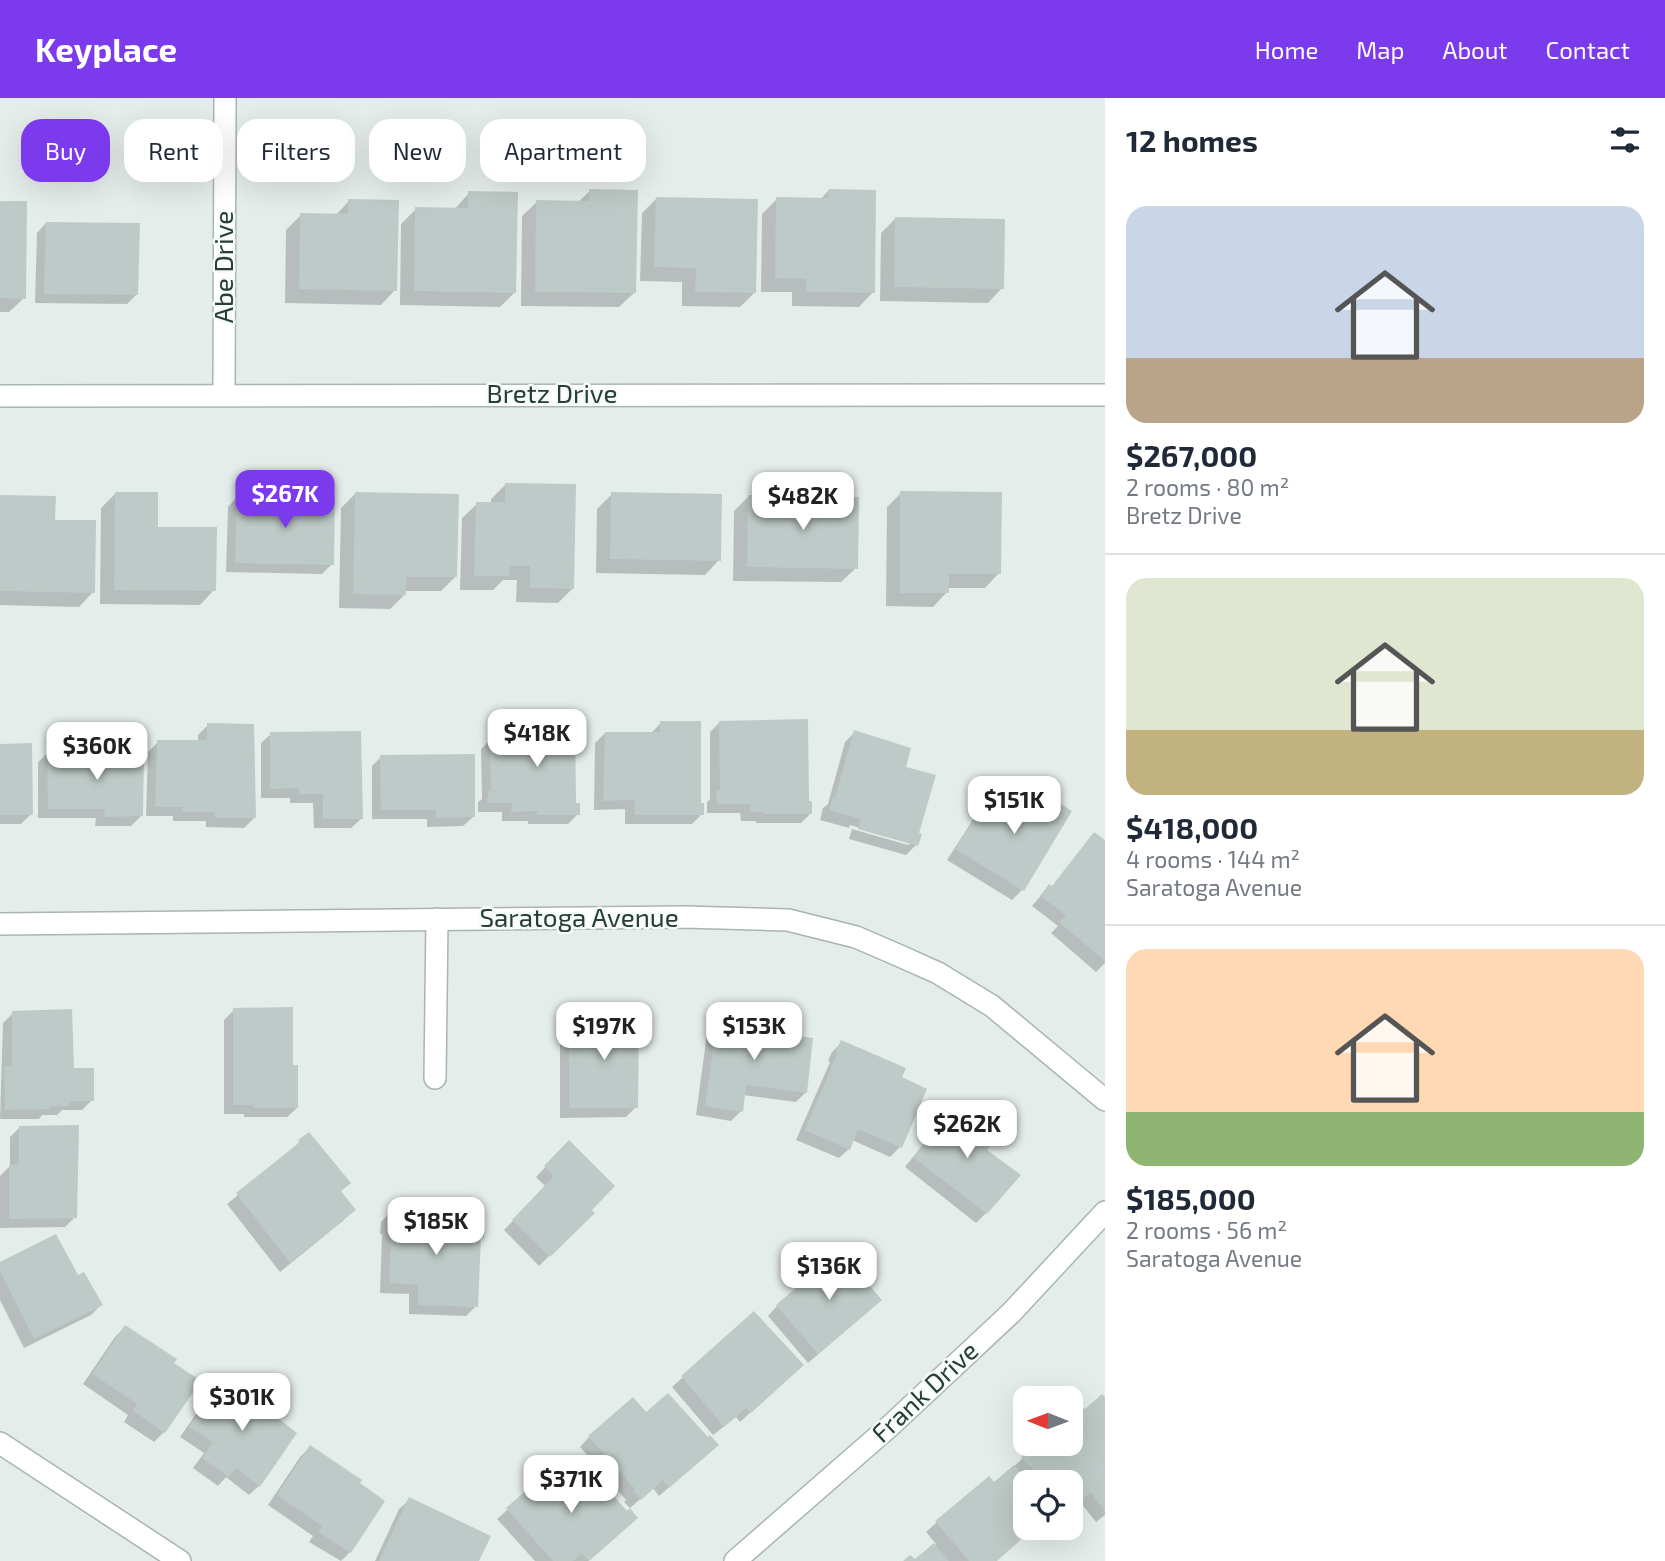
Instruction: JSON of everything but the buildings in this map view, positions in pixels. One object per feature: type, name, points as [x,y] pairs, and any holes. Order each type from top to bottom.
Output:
[{"type":"street","name":"Abe Drive","points":[[224,394],[225,98]]},
{"type":"street","name":"Bretz Drive","points":[[0,396],[1105,395]]},
{"type":"street","name":"Saratoga Avenue","points":[[0,924],[685,917],[788,920],[856,937],[938,973],[992,1006],[1105,1100]]},
{"type":"street","points":[[435,1078],[437,919]]},
{"type":"street","name":"Frank Drive","points":[[735,1561],[890,1426],[1012,1312],[1105,1212]]},
{"type":"street","points":[[0,1443],[180,1561]]}]
